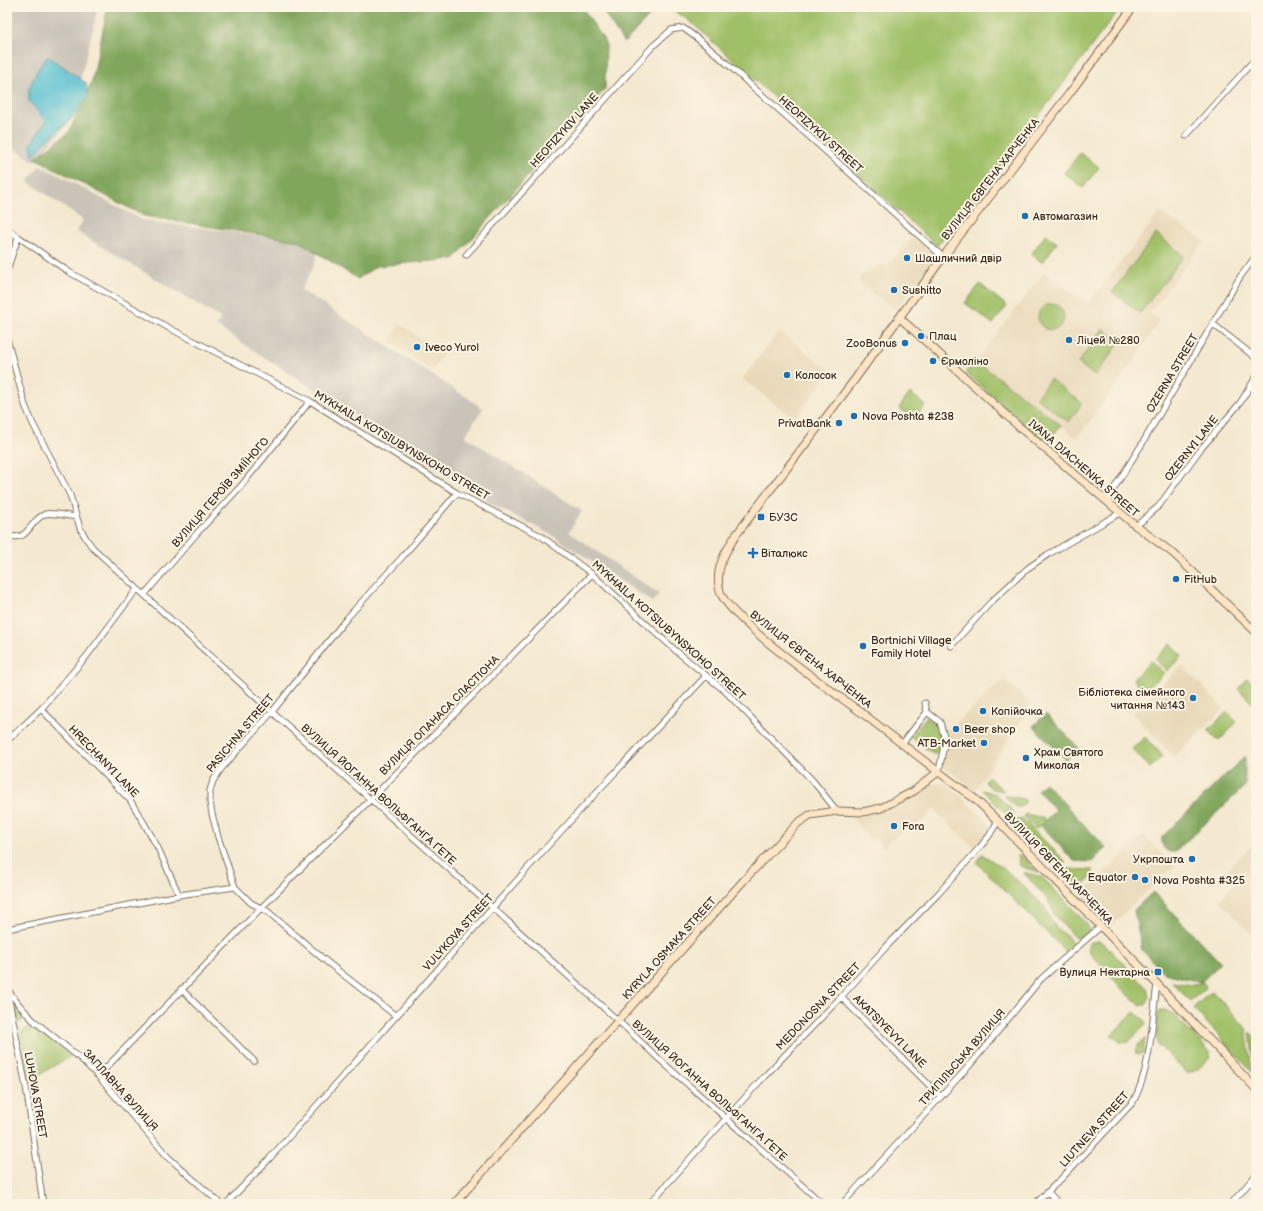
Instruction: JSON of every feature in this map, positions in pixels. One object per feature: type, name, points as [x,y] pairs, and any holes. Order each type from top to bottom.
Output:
[{"type":"main road","name":"ВУЛИЦЯ ЄВГЕНА ХАРЧЕНКА","points":[[1133,7],[736,535],[720,561],[718,574],[720,591],[725,602],[734,612],[768,642],[939,771],[975,799],[998,820],[1100,927],[1157,984],[1256,1089]]},
{"type":"main road","name":"IVANA DIACHENKA STREET","points":[[900,318],[1017,425],[1136,526],[1174,554],[1256,632]]},
{"type":"main road","name":"KYRYLA OSMAKA STREET","points":[[454,1204],[750,873],[798,823],[810,815],[837,811],[863,812],[881,808],[914,791],[939,771]]},
{"type":"street","name":"HEOFIZYKIV STREET","points":[[683,28],[700,39],[768,101],[798,125],[943,258]]},
{"type":"street","name":"HEOFIZYKIV LANE","points":[[466,255],[653,46],[671,30],[683,28]]},
{"type":"street","points":[[1186,136],[1256,58]]},
{"type":"street","name":"MYKHAILA KOTSIUBYNSKOHO STREET","points":[[7,229],[69,272],[169,328],[310,401],[457,493],[541,536],[611,590],[641,620],[725,691],[808,775],[837,811]]},
{"type":"street","points":[[7,270],[18,238]]},
{"type":"street","name":"OZERNA STREET","points":[[1106,501],[1142,444],[1240,277],[1256,256]]},
{"type":"street","points":[[1213,324],[1256,358]]},
{"type":"street","name":"ВУЛИЦЯ ЙОГАННА ВОЛЬФГАНГА ҐЕТЕ","points":[[7,339],[25,405],[70,495],[80,528],[87,540],[144,595],[272,712],[823,1204]]},
{"type":"street","name":"OZERNYI LANE","points":[[1136,526],[1158,508],[1199,452],[1240,402],[1256,377]]},
{"type":"street","name":"ВУЛИЦЯ ГЕРОЇВ ЗМІЇНОГО","points":[[144,595],[198,532],[241,486],[310,401]]},
{"type":"street","name":"PASICHNA STREET","points":[[235,887],[212,814],[210,790],[213,780],[272,712],[347,618],[457,493]]},
{"type":"street","points":[[951,646],[990,603],[1028,568],[1047,555],[1120,512]]},
{"type":"street","points":[[7,535],[20,537],[26,533],[40,517],[46,514],[53,513],[76,517]]},
{"type":"street","name":"ВУЛИЦЯ ОПАНАСА СЛАСТІОНА","points":[[98,1076],[136,1038],[181,989],[371,799],[592,574]]},
{"type":"street","points":[[7,741],[40,709],[86,657],[138,589]]},
{"type":"street","name":"VULYKOVA STREET","points":[[226,1204],[270,1158],[594,795],[706,676]]},
{"type":"street","points":[[925,703],[927,712],[940,722],[945,740],[939,771]]},
{"type":"street","name":"HRECHANYI LANE","points":[[40,709],[130,800],[158,848],[179,895]]},
{"type":"street","points":[[902,744],[927,712]]},
{"type":"street","name":"MEDONOSNA STREET","points":[[649,1204],[760,1081],[842,997],[980,847],[989,836],[998,820]]},
{"type":"street","points":[[7,929],[179,895],[235,887],[251,904],[267,911],[327,962],[396,1016]]},
{"type":"street","name":"ТРИПІЛЬСЬКА ВУЛИЦЯ","points":[[842,1204],[941,1097],[1041,979],[1100,927]]},
{"type":"street","name":"LIUTNEVA STREET","points":[[1035,1204],[1061,1179],[1133,1102],[1138,1093],[1144,1074],[1151,1038],[1157,984]]},
{"type":"street","name":"ЗАПЛАВНА ВУЛИЦЯ","points":[[7,989],[33,1020],[80,1058],[98,1076],[168,1157],[221,1204]]},
{"type":"street","name":"LUHOVA STREET","points":[[7,989],[26,1087],[42,1204]]},
{"type":"street","points":[[181,989],[254,1061]]},
{"type":"street","name":"AKATSIYEVYI LANE","points":[[842,997],[941,1097]]},
{"type":"street","points":[[1230,1204],[1256,1175]]},
{"type":"street","points":[[1048,1192],[1059,1204]]},
{"type":"shaded area","points":[[7,7],[98,7],[70,122],[34,161],[7,144]]},
{"type":"shaded area","points":[[40,165],[142,220],[305,242],[319,248],[313,268],[301,290],[483,408],[465,436],[582,511],[569,532],[659,594],[652,602],[555,537],[492,504],[216,326],[221,318],[77,232],[83,220],[28,182]]},
{"type":"shaded area","name":"Ліцей №280","points":[[1160,212],[1205,241],[1150,312],[1160,320],[1131,365],[1077,438],[976,361],[1044,272],[1087,304]]},
{"type":"shaded area","points":[[913,237],[930,252],[932,261],[897,311],[860,284],[859,277],[882,264],[887,267]]},
{"type":"shaded area","name":"Iveco Yurol","points":[[400,324],[444,354],[432,371],[390,341]]},
{"type":"shaded area","name":"Колосок","points":[[779,331],[831,371],[795,419],[742,379]]},
{"type":"shaded area","points":[[1182,665],[1224,709],[1174,757],[1132,713]]},
{"type":"shaded area","points":[[1004,679],[1032,704],[975,790],[942,766],[948,740],[946,732]]},
{"type":"shaded area","points":[[936,783],[951,787],[992,826],[974,847],[934,810],[911,831],[906,826],[883,848],[875,838],[871,842],[852,819],[894,806],[917,794],[925,787]]},
{"type":"shaded area","points":[[1144,835],[1174,866],[1110,927],[1078,897]]},
{"type":"shaded area","points":[[1256,842],[1256,939],[1219,900],[1235,884],[1224,872]]},
{"type":"green space","points":[[108,7],[582,7],[606,43],[605,89],[454,259],[376,266],[358,279],[299,241],[144,216],[35,158],[69,132],[92,81]]},
{"type":"green space","points":[[600,7],[654,7],[652,13],[624,43]]},
{"type":"green space","points":[[668,7],[1121,7],[953,229],[950,229],[937,246],[690,21]]},
{"type":"green space","points":[[1080,153],[1099,167],[1083,188],[1064,173]]},
{"type":"green space","points":[[1046,234],[1057,243],[1042,262],[1031,254]]},
{"type":"green space","points":[[1156,234],[1184,256],[1140,313],[1112,292]]},
{"type":"green space","points":[[980,284],[1007,306],[993,324],[965,303]]},
{"type":"green space","points":[[1051,304],[1060,308],[1064,317],[1060,326],[1051,330],[1042,326],[1038,317],[1042,308]]},
{"type":"green space","points":[[1103,329],[1120,342],[1095,376],[1078,363]]},
{"type":"green space","points":[[976,361],[1061,425],[1046,444],[965,372]]},
{"type":"green space","points":[[1050,379],[1082,403],[1069,422],[1036,398]]},
{"type":"green space","points":[[910,393],[925,405],[914,420],[899,408]]},
{"type":"green space","points":[[1170,644],[1182,656],[1167,671],[1155,659]]},
{"type":"green space","points":[[1151,661],[1164,673],[1145,692],[1133,679]]},
{"type":"green space","points":[[1248,678],[1256,687],[1256,699],[1252,703],[1238,689]]},
{"type":"green space","points":[[1227,712],[1237,722],[1219,741],[1208,730]]},
{"type":"green space","points":[[1046,714],[1079,748],[1066,760],[1033,726]]},
{"type":"green space","points":[[926,717],[935,723],[940,734],[940,744],[938,752],[935,755],[911,737]]},
{"type":"green space","points":[[1145,737],[1163,756],[1150,768],[1132,749]]},
{"type":"green space","points":[[1245,756],[1245,786],[1175,852],[1164,849],[1162,837]]},
{"type":"green space","points":[[988,777],[1004,791],[992,789],[985,782]]},
{"type":"green space","points":[[1045,783],[1106,848],[1092,862],[1074,861],[1040,825],[1056,810],[1037,790]]},
{"type":"green space","points":[[982,790],[996,794],[1013,811],[1013,814],[1009,817]]},
{"type":"green space","points":[[1003,795],[1024,799],[1026,801],[1021,807],[1016,807]]},
{"type":"green space","points":[[1026,814],[1046,820],[1036,829],[1024,817]]},
{"type":"green space","points":[[1016,819],[1023,819],[1066,862],[1053,860],[1014,821]]},
{"type":"green space","points":[[982,854],[1007,871],[1045,907],[1056,928],[1067,936],[1071,942],[1072,948],[1067,953],[977,863]]},
{"type":"green space","points":[[1017,856],[1023,857],[1039,873],[1020,866]]},
{"type":"green space","points":[[1062,869],[1093,870],[1092,877],[1081,887]]},
{"type":"green space","points":[[1023,872],[1042,877],[1086,923],[1090,930],[1086,935],[1079,938],[1074,937],[1055,916],[1048,900]]},
{"type":"green space","points":[[1153,892],[1221,963],[1201,982],[1164,973],[1142,950],[1134,910]]},
{"type":"green space","points":[[1099,941],[1103,943],[1147,988],[1149,996],[1146,1005],[1141,1005],[1125,992],[1089,952],[1088,945],[1092,942]]},
{"type":"green space","points":[[1172,982],[1193,985],[1203,982],[1206,988],[1190,1001]]},
{"type":"green space","points":[[1210,993],[1214,993],[1246,1028],[1252,1072],[1195,1010],[1194,1007]]},
{"type":"green space","points":[[15,1006],[26,1018],[18,1023]]},
{"type":"green space","points":[[1160,1010],[1166,1010],[1173,1014],[1210,1052],[1210,1058],[1197,1070],[1188,1074],[1159,1046],[1157,1039],[1158,1013]]},
{"type":"green space","points":[[1134,1012],[1146,1021],[1145,1026],[1128,1042],[1120,1042],[1111,1035]]},
{"type":"green space","points":[[34,1025],[71,1056],[28,1081],[21,1032]]},
{"type":"green space","points":[[1250,1032],[1256,1038],[1256,1063],[1254,1065]]},
{"type":"green space","points":[[1145,1038],[1144,1052],[1139,1055],[1136,1054],[1136,1048]]},
{"type":"water","points":[[48,56],[86,83],[88,97],[73,117],[45,142],[33,156],[31,144],[46,121],[29,101],[29,89],[38,69]]},
{"type":"place","name":"Автомагазин","points":[[1025,216]]},
{"type":"place","name":"Шашличний двір","points":[[907,258]]},
{"type":"place","name":"Sushitto","points":[[894,290]]},
{"type":"place","name":"Плац","points":[[921,336]]},
{"type":"place","name":"Ліцей №280","points":[[1069,340]]},
{"type":"place","name":"ZooBonus","points":[[905,343]]},
{"type":"place","name":"Iveco Yurol","points":[[417,347]]},
{"type":"place","name":"Єрмоліно","points":[[933,361]]},
{"type":"place","name":"Колосок","points":[[787,375]]},
{"type":"place","name":"Nova Poshta #238","points":[[854,416]]},
{"type":"place","name":"PrivatBank","points":[[839,423]]},
{"type":"place","name":"БУЗС","points":[[761,517]]},
{"type":"place","name":"Віталюкс","points":[[753,553]]},
{"type":"place","name":"FitHub","points":[[1176,579]]},
{"type":"place","name":"Bortnichi Village Family Hotel","points":[[863,646]]},
{"type":"place","name":"Бібліотека сімейного читання №143","points":[[1193,698]]},
{"type":"place","name":"Копійочка","points":[[983,711]]},
{"type":"place","name":"Beer shop","points":[[956,729]]},
{"type":"place","name":"ATB-Market","points":[[984,743]]},
{"type":"place","name":"Храм Святого Миколая","points":[[1026,758]]},
{"type":"place","name":"Fora","points":[[894,826]]},
{"type":"place","name":"Укрпошта","points":[[1192,859]]},
{"type":"place","name":"Equator","points":[[1135,877]]},
{"type":"place","name":"Nova Poshta #325","points":[[1145,880]]},
{"type":"place","name":"Вулиця Нектарна","points":[[1158,972]]}]
